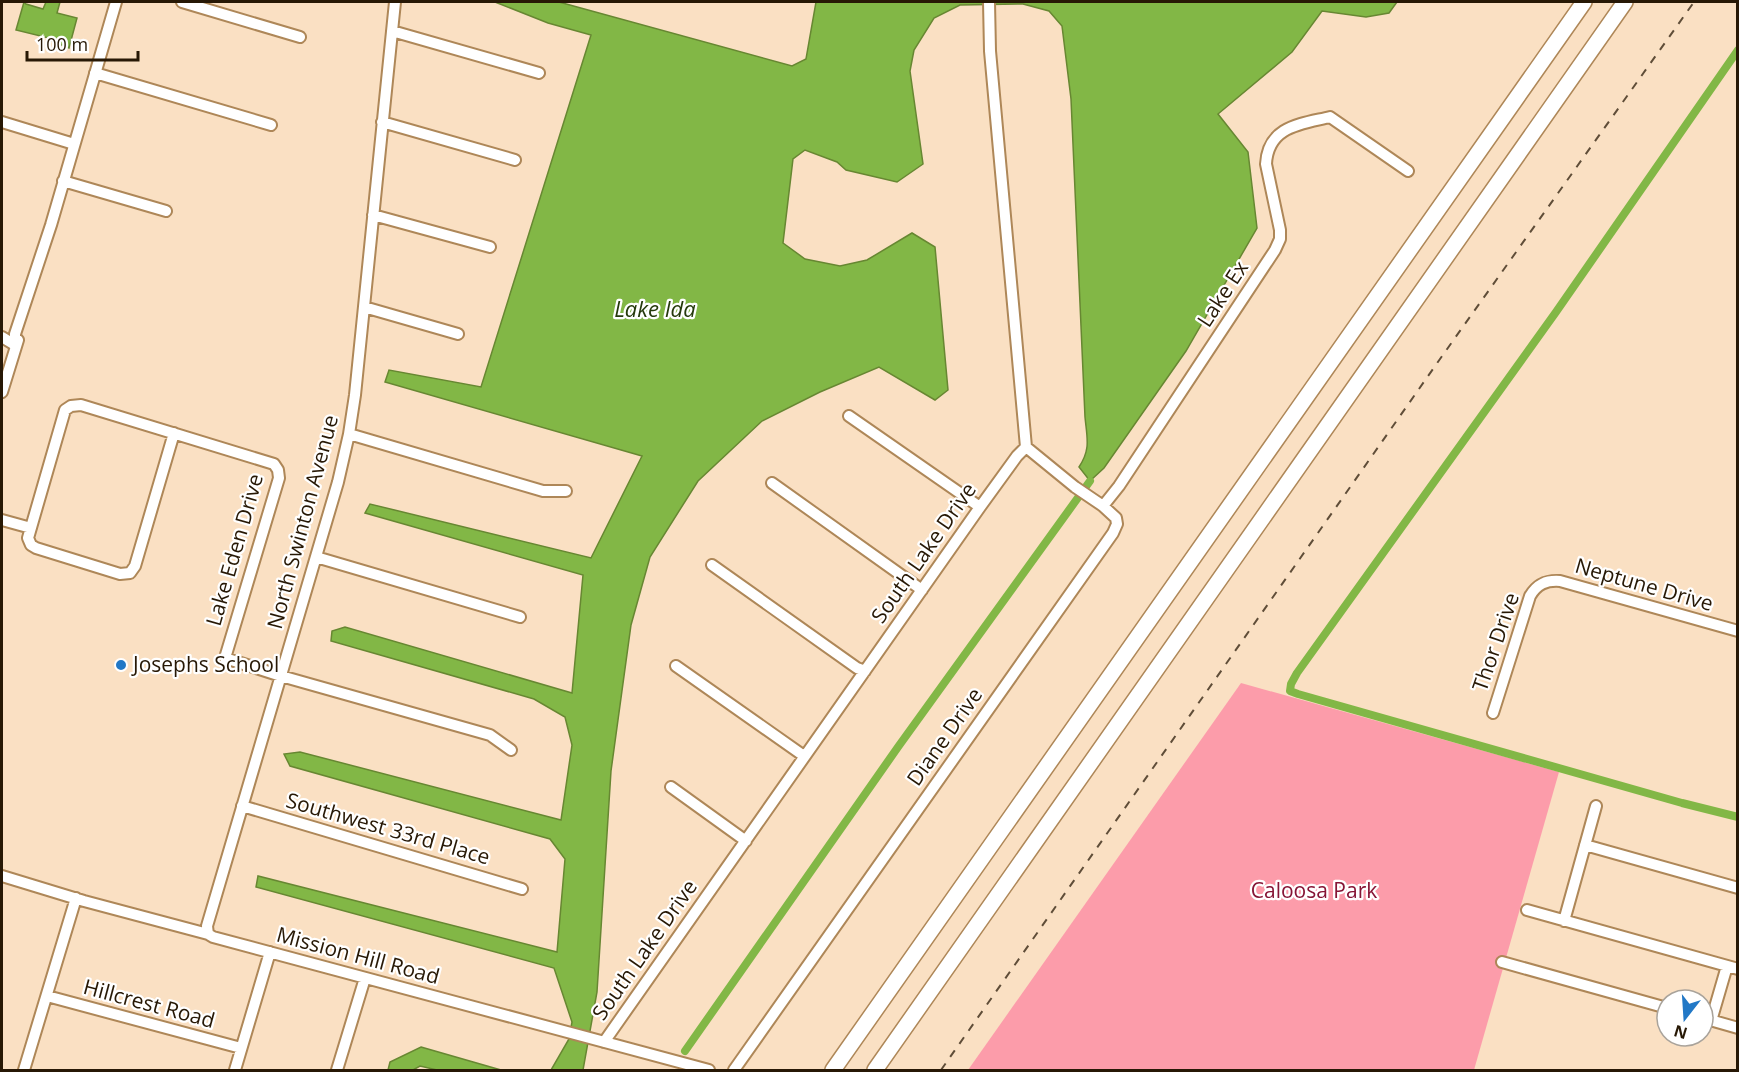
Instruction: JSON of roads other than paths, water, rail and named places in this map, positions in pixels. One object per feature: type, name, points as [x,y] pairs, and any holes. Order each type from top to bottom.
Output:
[{"type":"highway","points":[[834,1071],[1584,2]]},
{"type":"highway","points":[[875,1071],[1625,2]]},
{"type":"street","points":[[2,392],[15,345],[23,331],[27,313],[26,302],[116,2]]},
{"type":"street","points":[[182,2],[300,37]]},
{"type":"street","name":"North Swinton Avenue","points":[[208,934],[207,927],[338,482],[349,434],[355,395],[394,2]]},
{"type":"street","points":[[988,6],[1026,447],[1075,487],[1103,506]]},
{"type":"street","points":[[392,31],[539,73]]},
{"type":"street","points":[[95,73],[271,126]]},
{"type":"street","name":"Lake Ex","points":[[1103,506],[1119,486],[1275,250],[1280,239],[1280,230],[1266,164],[1266,153],[1271,142],[1293,126],[1330,117],[1408,171]]},
{"type":"street","points":[[2,122],[74,144]]},
{"type":"street","points":[[382,122],[515,160]]},
{"type":"street","points":[[63,181],[166,212]]},
{"type":"street","points":[[373,215],[490,247]]},
{"type":"street","points":[[364,307],[458,334]]},
{"type":"street","points":[[2,337],[15,345]]},
{"type":"street","points":[[2,345],[15,345]]},
{"type":"street","name":"Lake Eden Drive","points":[[31,528],[65,410],[71,406],[81,405],[274,464],[279,478],[225,658],[281,676]]},
{"type":"street","points":[[849,416],[980,507]]},
{"type":"street","points":[[2,520],[31,528],[28,538],[31,545],[36,548],[120,574],[129,573],[135,566],[174,433]]},
{"type":"street","points":[[349,434],[543,491],[566,491]]},
{"type":"street","name":"South Lake Drive","points":[[604,1042],[980,507],[1026,447]]},
{"type":"street","points":[[772,483],[922,590]]},
{"type":"street","name":"Diane Drive","points":[[734,1071],[1113,533],[1117,524],[1116,518],[1103,506]]},
{"type":"street","points":[[316,557],[520,617]]},
{"type":"street","points":[[712,565],[865,672]]},
{"type":"street","name":"Neptune Drive","points":[[1540,585],[1550,581],[1560,581],[1737,632]]},
{"type":"street","name":"Thor Drive","points":[[1493,713],[1530,596],[1540,585]]},
{"type":"street","points":[[676,666],[804,756]]},
{"type":"street","points":[[281,676],[490,735],[511,750]]},
{"type":"street","points":[[671,787],[746,841]]},
{"type":"street","name":"Southwest 33rd Place","points":[[242,806],[522,889]]},
{"type":"street","points":[[1564,921],[1596,806]]},
{"type":"street","points":[[1585,845],[1737,888]]},
{"type":"street","name":"Mission Hill Road","points":[[2,876],[213,937],[708,1070]]},
{"type":"street","points":[[24,1071],[76,898]]},
{"type":"street","points":[[1527,910],[1732,967],[1715,1002]]},
{"type":"street","points":[[235,1071],[270,952]]},
{"type":"street","points":[[1502,962],[1655,1005]]},
{"type":"street","points":[[337,1071],[365,978]]},
{"type":"street","name":"Hillcrest Road","points":[[46,996],[241,1048]]},
{"type":"street","points":[[1715,1021],[1737,1028]]},
{"type":"water","points":[[24,2],[43,9],[46,2],[60,2],[57,13],[77,18],[69,48],[49,38],[16,30]]},
{"type":"water","name":"Lake Ida","points":[[495,2],[559,2],[792,66],[806,59],[816,2],[1397,2],[1389,13],[1366,17],[1322,11],[1292,52],[1218,114],[1248,152],[1257,228],[1186,351],[1104,468],[1090,481],[1079,467],[1087,449],[1087,437],[1071,99],[1062,26],[1049,11],[1023,4],[960,5],[934,18],[914,50],[910,71],[923,164],[897,182],[846,170],[837,162],[805,150],[793,159],[783,243],[805,259],[840,266],[867,260],[912,233],[935,247],[948,390],[935,400],[879,367],[820,392],[762,421],[698,481],[650,557],[631,625],[611,771],[597,992],[583,1070],[551,1070],[569,1039],[572,1022],[554,968],[256,887],[258,876],[557,952],[565,859],[550,839],[290,766],[284,754],[300,752],[561,820],[572,745],[565,717],[534,699],[331,641],[332,631],[345,627],[572,693],[583,575],[365,513],[370,504],[591,558],[642,456],[385,382],[389,370],[481,387],[591,35],[548,23]]},
{"type":"water","points":[[421,1047],[501,1070],[437,1070],[420,1066],[413,1070],[388,1070],[390,1062]]},
{"type":"waterway","points":[[1738,50],[1556,312],[1297,673],[1290,691],[1738,817]]},
{"type":"waterway","points":[[685,1051],[898,747],[1090,481]]},
{"type":"railway","points":[[941,1070],[1440,359],[1694,2]]},
{"type":"place","name":"Josephs School","points":[[121,665]]},
{"type":"park label","name":"Caloosa Park","points":[[1314,891]]}]
